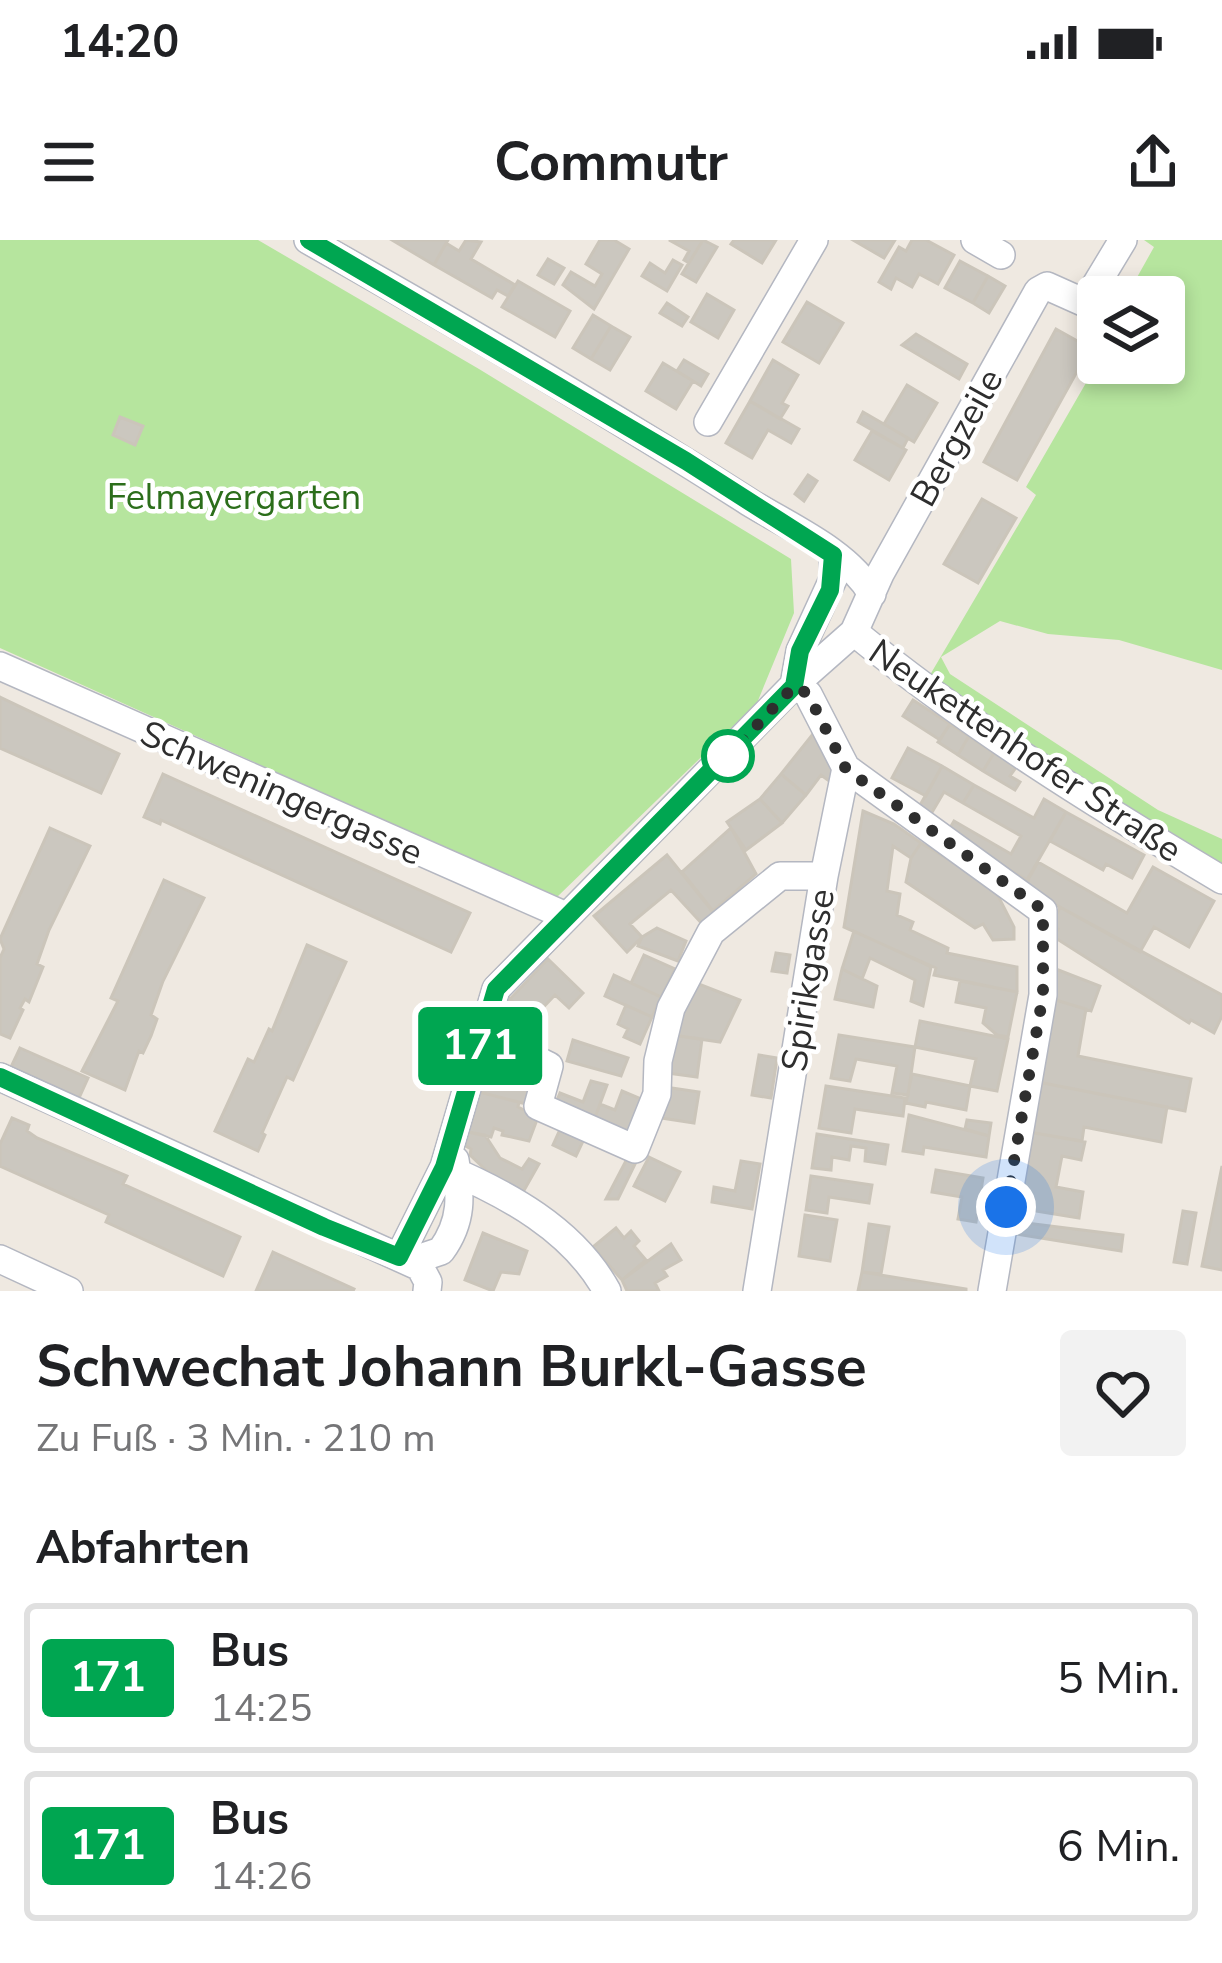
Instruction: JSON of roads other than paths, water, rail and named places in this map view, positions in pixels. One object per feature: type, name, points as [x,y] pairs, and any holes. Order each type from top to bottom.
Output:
[{"type":"street","name":"Neukettenhofer Straße","points":[[308,240],[686,461],[833,555],[861,575],[872,594],[854,632],[924,689],[1116,817],[1222,880]]},
{"type":"street","points":[[708,422],[814,240]]},
{"type":"street","points":[[975,240],[1001,255]]},
{"type":"street","name":"Bergzeile","points":[[872,594],[1038,291],[1047,286],[1085,303],[1123,240]]},
{"type":"street","points":[[794,686],[800,651],[834,577],[833,555]]},
{"type":"street","points":[[399,1257],[451,1161],[496,989],[794,686],[854,632]]},
{"type":"street","name":"Schweningergasse","points":[[0,666],[566,916]]},
{"type":"street","points":[[794,686],[808,694],[846,769],[1043,910],[1043,995],[992,1291]]},
{"type":"street","name":"Spirikgasse","points":[[757,1291],[824,876],[846,769]]},
{"type":"street","points":[[484,1034],[549,1066],[538,1106],[635,1149],[657,1094],[658,1061],[670,1007],[711,932],[780,876],[824,876]]},
{"type":"street","points":[[0,1077],[420,1267],[427,1291]]},
{"type":"street","points":[[451,1161],[576,1246],[607,1291]]},
{"type":"street","points":[[0,1258],[69,1291]]},
{"type":"park label","name":"Felmayergarten","points":[[234,496]]}]
